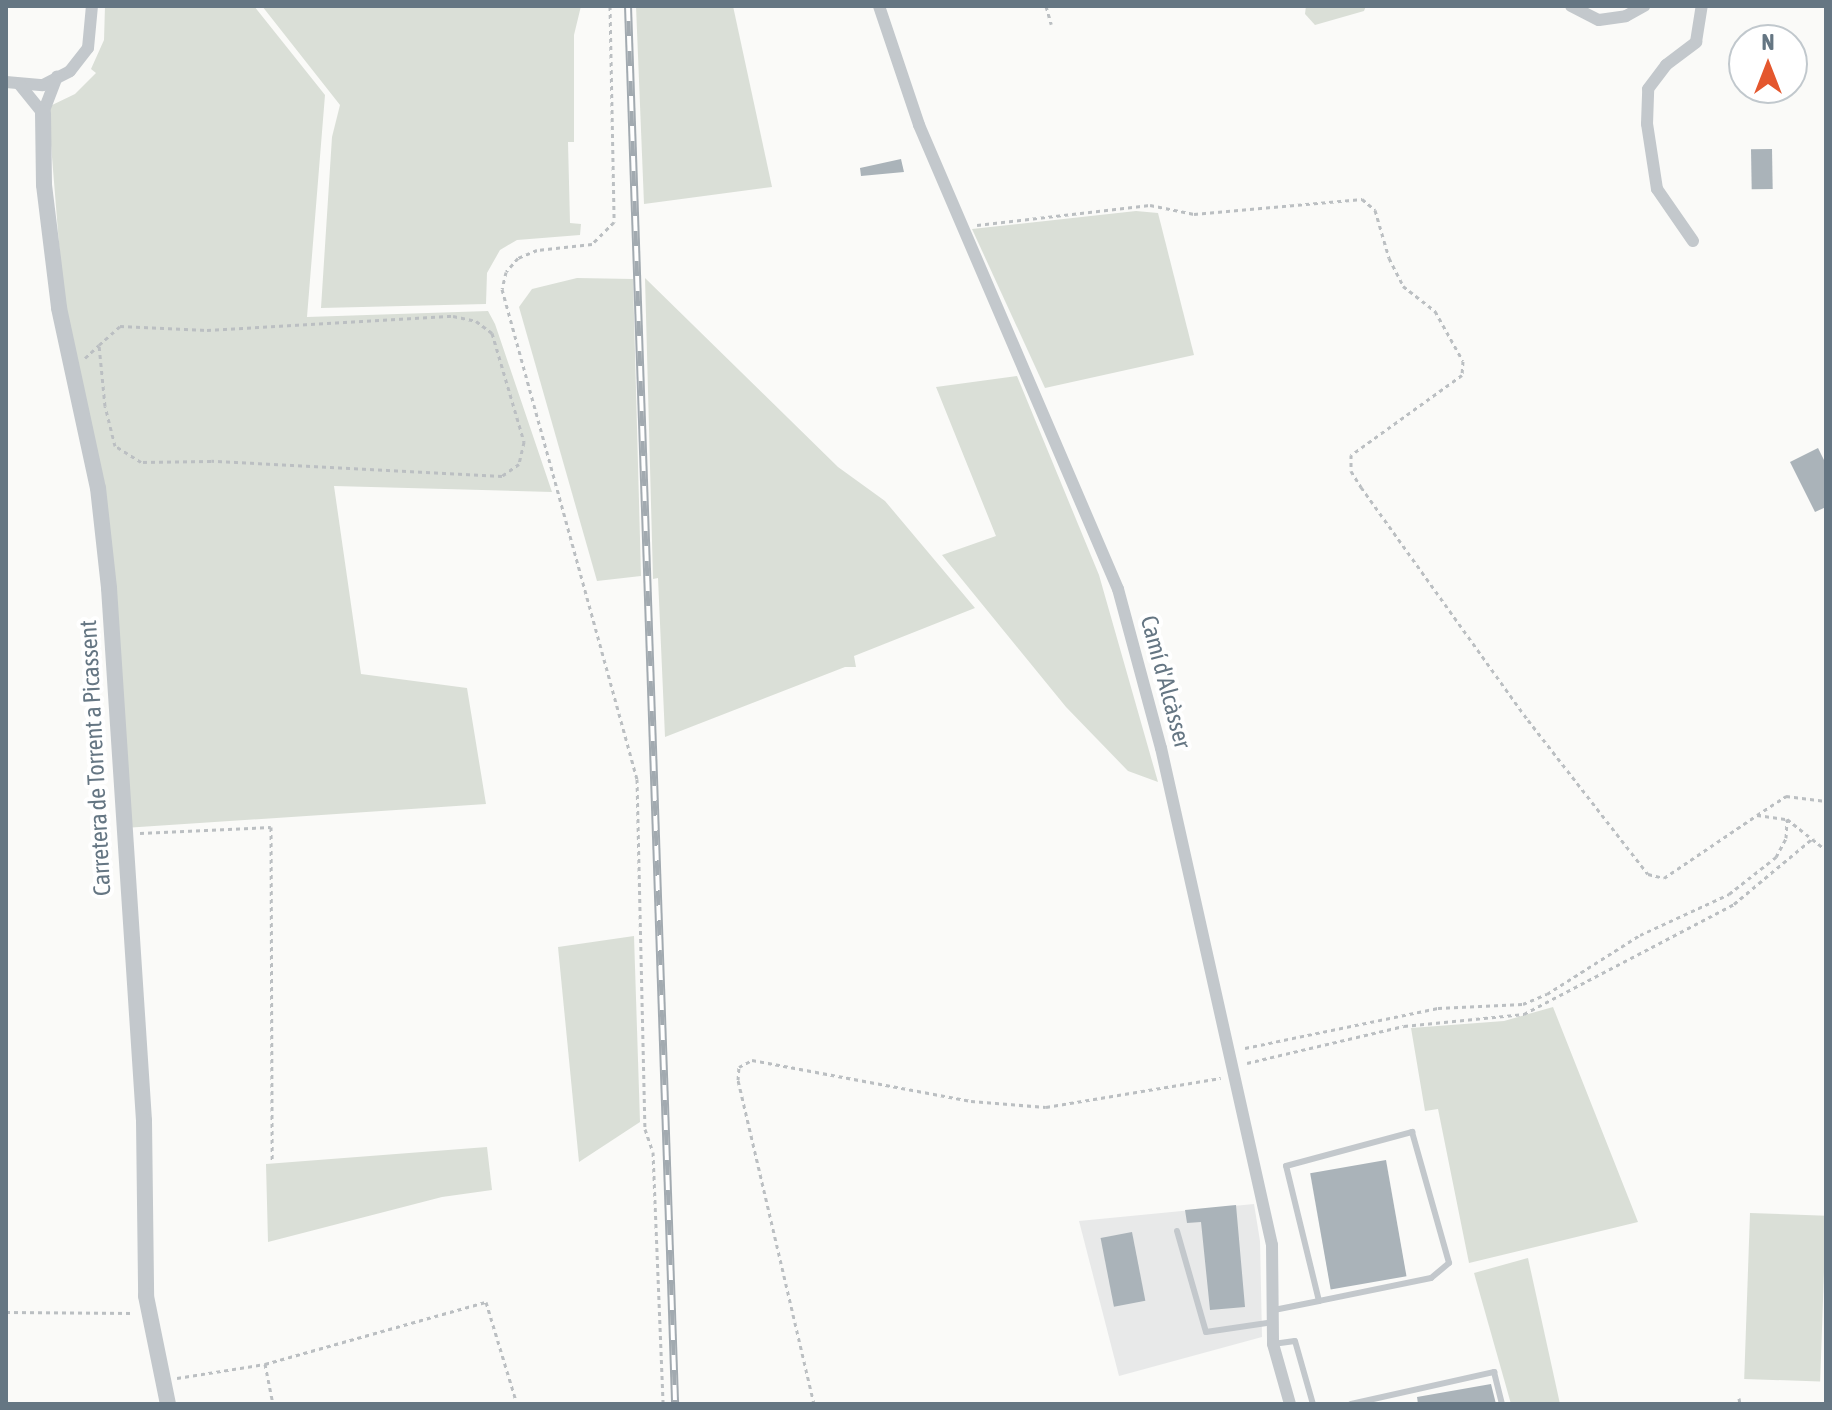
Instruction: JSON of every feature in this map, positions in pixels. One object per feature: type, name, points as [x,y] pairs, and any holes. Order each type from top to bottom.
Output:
[{"type":"street","points":[[6,82],[43,85],[70,71],[88,48],[92,6]]},
{"type":"street","name":"Camí d'Alcàsser","points":[[879,6],[919,125],[1118,589],[1161,748],[1272,1245],[1273,1344],[1290,1404]]},
{"type":"street","points":[[1571,6],[1599,20],[1644,6]]},
{"type":"street","points":[[1693,241],[1657,189],[1647,124],[1648,89],[1666,65],[1696,42],[1702,6]]},
{"type":"street","points":[[20,85],[43,113],[57,77]]},
{"type":"street","name":"Carretera de Torrent a Picassent","points":[[43,113],[50,231],[98,488],[109,588],[144,1121],[150,1313],[168,1404]]},
{"type":"lane","points":[[1177,1231],[1206,1332],[1274,1316],[1319,1301],[1431,1278],[1449,1263],[1412,1132],[1286,1166],[1319,1301]]},
{"type":"lane","points":[[1273,1344],[1295,1341],[1313,1404]]},
{"type":"lane","points":[[1351,1404],[1494,1372],[1502,1404]]},
{"type":"path","points":[[610,6],[614,222],[603,237],[578,249],[537,250],[518,258],[506,272],[502,289],[637,779],[645,1129],[653,1152],[663,1404]]},
{"type":"path","points":[[1046,6],[1051,24]]},
{"type":"path","points":[[963,225],[1150,205],[1194,214],[1362,199],[1375,210],[1389,258],[1403,286],[1435,311],[1463,361],[1462,375],[1351,455],[1351,471],[1528,720],[1648,874],[1664,878],[1786,796],[1826,801]]},
{"type":"path","points":[[74,369],[99,345],[120,326],[207,330],[453,316],[476,321],[492,333],[524,442],[519,464],[502,476],[211,461],[141,462],[115,446],[105,406],[99,345]]},
{"type":"path","points":[[1757,815],[1787,819],[1814,837],[1826,850]]},
{"type":"path","points":[[1245,1048],[1438,1008],[1523,1004],[1547,994],[1640,935],[1729,894],[1776,857],[1786,838],[1787,819]]},
{"type":"path","points":[[124,834],[271,827],[272,1161]]},
{"type":"path","points":[[814,1404],[738,1080],[739,1067],[752,1060],[971,1101],[1046,1107],[1232,1071],[1404,1026],[1524,1014],[1734,904],[1814,837]]},
{"type":"path","points":[[165,1380],[265,1364],[486,1302],[517,1404]]},
{"type":"path","points":[[6,1312],[150,1313]]},
{"type":"path","points":[[265,1364],[273,1404]]},
{"type":"path","points":[[1739,1398],[1740,1404]]},
{"type":"shaded area","points":[[105,6],[254,6],[325,95],[307,317],[488,311],[495,324],[552,492],[334,486],[361,674],[467,688],[486,804],[124,828],[120,659],[63,294],[48,107],[75,94],[96,73],[91,69],[104,40]]},
{"type":"shaded area","points":[[262,6],[581,6],[574,35],[574,142],[568,142],[570,223],[581,224],[580,235],[517,240],[500,250],[487,273],[486,304],[321,308],[332,137],[340,105]]},
{"type":"shaded area","points":[[636,6],[733,6],[772,187],[644,204]]},
{"type":"shaded area","points":[[1306,6],[1366,6],[1364,11],[1315,25],[1305,14]]},
{"type":"shaded area","points":[[1136,211],[1158,213],[1194,355],[1045,388],[972,229]]},
{"type":"shaded area","points":[[577,278],[633,279],[641,576],[597,581],[519,307],[532,289]]},
{"type":"shaded area","points":[[645,278],[838,467],[885,501],[975,608],[854,656],[856,667],[845,667],[665,737],[658,578],[653,579]]},
{"type":"shaded area","points":[[1017,376],[1099,575],[1158,782],[1128,771],[1066,707],[942,555],[996,536],[936,387]]},
{"type":"shaded area","points":[[634,936],[640,1122],[579,1162],[558,947]]},
{"type":"shaded area","points":[[1553,1007],[1638,1222],[1469,1263],[1438,1109],[1425,1111],[1411,1028],[1504,1021]]},
{"type":"shaded area","points":[[487,1147],[492,1190],[442,1197],[268,1242],[266,1164]]},
{"type":"shaded area","points":[[1254,1204],[1260,1241],[1262,1337],[1119,1376],[1079,1221]]},
{"type":"shaded area","points":[[1750,1213],[1826,1216],[1820,1382],[1744,1379]]},
{"type":"shaded area","points":[[1528,1258],[1560,1404],[1511,1404],[1474,1273]]},
{"type":"building","points":[[1751,149],[1772,149],[1773,189],[1752,189]]},
{"type":"building","points":[[901,159],[904,172],[861,176],[860,168]]},
{"type":"building","points":[[1818,448],[1826,464],[1826,507],[1815,512],[1790,462]]},
{"type":"building","points":[[1386,1160],[1406,1276],[1331,1290],[1310,1173]]},
{"type":"building","points":[[1236,1205],[1245,1307],[1210,1310],[1201,1222],[1187,1223],[1185,1210]]},
{"type":"building","points":[[1132,1232],[1145,1301],[1114,1307],[1101,1238]]},
{"type":"building","points":[[1491,1384],[1496,1404],[1418,1404],[1417,1397]]},
{"type":"railway","points":[[628,6],[675,1404]]}]
